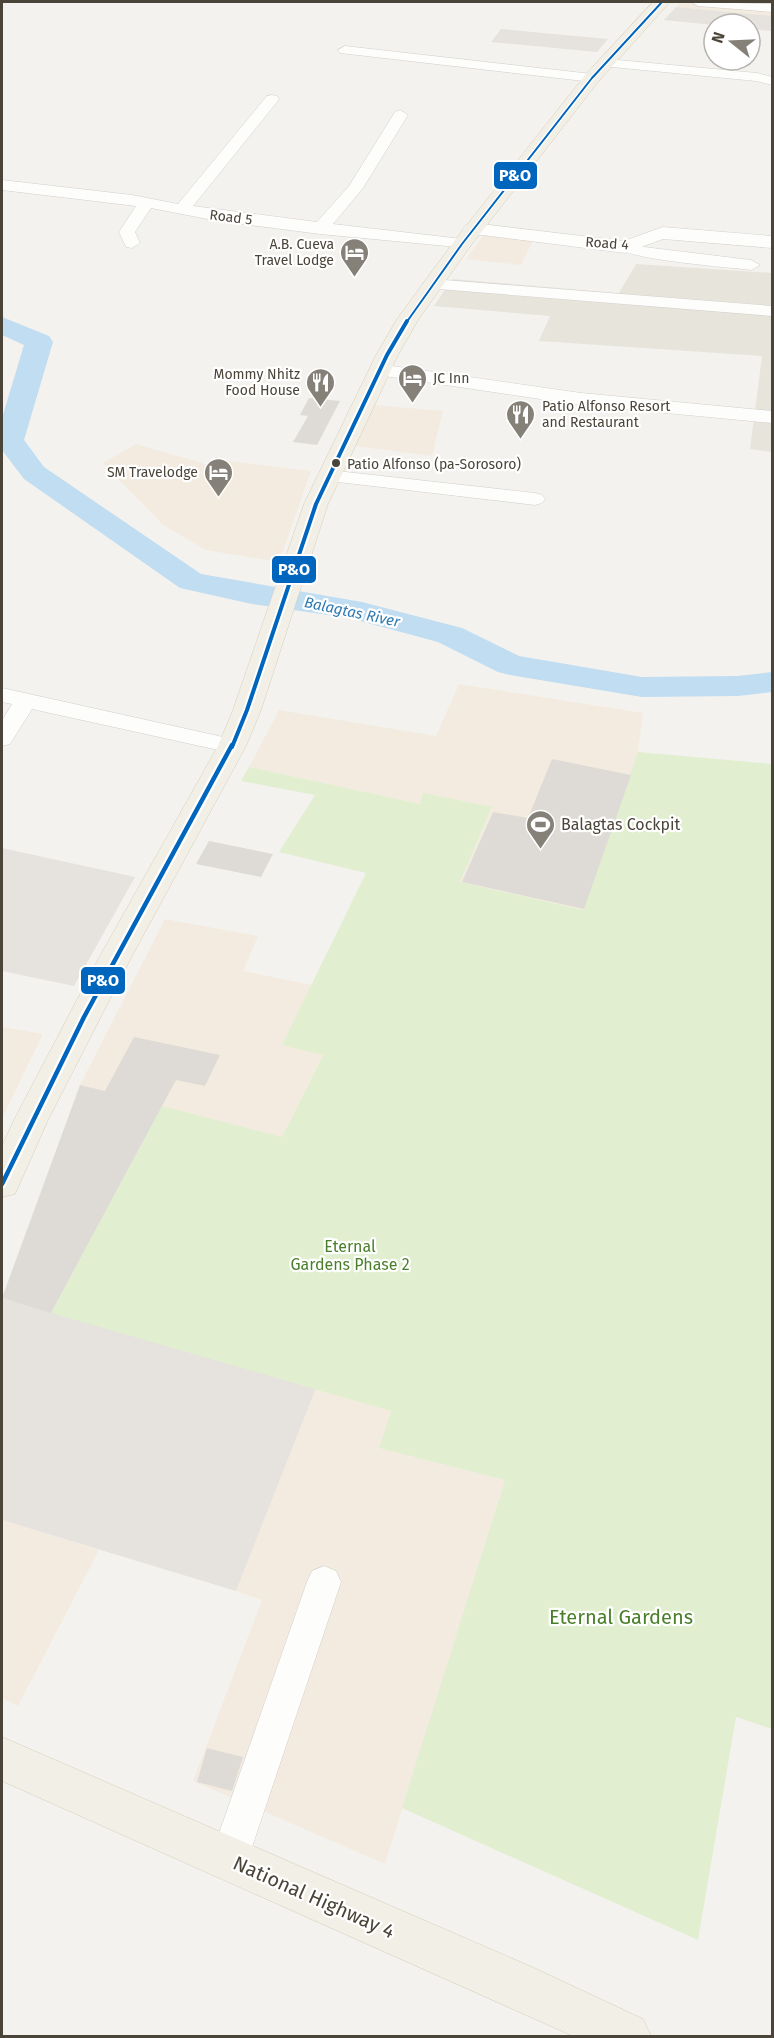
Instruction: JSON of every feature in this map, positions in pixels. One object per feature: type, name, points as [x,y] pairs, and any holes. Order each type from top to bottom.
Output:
[{"type":"main road","points":[[2,1184],[31,1120],[116,956],[232,746],[291,574],[328,476],[378,370],[408,319],[468,237],[599,70],[662,2]]},
{"type":"main road","name":"National Highway 4","points":[[2,1759],[559,2003],[626,2037]]},
{"type":"street","points":[[698,2],[772,8]]},
{"type":"street","points":[[345,50],[772,81]]},
{"type":"street","points":[[182,210],[272,99]]},
{"type":"street","points":[[320,229],[355,189],[400,116]]},
{"type":"street","points":[[2,201],[8,186]]},
{"type":"street","name":"Road 5","points":[[8,186],[146,203],[320,229],[468,237]]},
{"type":"street","points":[[132,243],[127,232],[146,203]]},
{"type":"street","name":"Road 4","points":[[468,237],[625,247],[637,245],[648,235],[663,233],[772,242]]},
{"type":"street","points":[[625,247],[642,252],[751,265]]},
{"type":"street","points":[[432,284],[772,311]]},
{"type":"street","points":[[378,370],[581,399],[772,417]]},
{"type":"street","points":[[328,476],[535,499]]},
{"type":"street","points":[[2,695],[232,746]]},
{"type":"street","points":[[2,739],[26,700]]},
{"type":"street","points":[[229,1859],[324,1582]]},
{"type":"shaded area","points":[[680,2],[772,2],[772,16],[762,15],[762,12],[729,12],[676,7]]},
{"type":"shaded area","points":[[676,7],[729,12],[702,12],[702,24],[664,20]]},
{"type":"shaded area","points":[[762,15],[772,16],[772,31],[762,30]]},
{"type":"shaded area","points":[[501,29],[608,39],[597,52],[491,42]]},
{"type":"shaded area","points":[[485,233],[534,239],[521,265],[466,259]]},
{"type":"shaded area","points":[[636,264],[772,273],[772,452],[750,449],[762,356],[539,341],[550,316],[434,306],[452,279],[619,293]]},
{"type":"shaded area","points":[[373,405],[443,411],[432,456],[355,446]]},
{"type":"shaded area","name":"SM Travelodge","points":[[136,444],[212,466],[215,459],[311,471],[279,562],[206,550],[163,525],[103,463]]},
{"type":"shaded area","points":[[459,684],[643,713],[638,752],[584,910],[460,882],[492,808],[423,794],[420,804],[249,767],[279,710],[436,736]]},
{"type":"shaded area","points":[[2,848],[135,877],[74,986],[2,971]]},
{"type":"shaded area","points":[[165,919],[258,936],[243,971],[312,985],[282,1045],[323,1054],[282,1137],[80,1085]]},
{"type":"shaded area","points":[[2,1027],[43,1034],[2,1118]]},
{"type":"shaded area","points":[[2,1298],[316,1388],[236,1591],[2,1520]]},
{"type":"shaded area","points":[[316,1388],[391,1411],[379,1448],[505,1480],[385,1864],[193,1781],[262,1600],[236,1591]]},
{"type":"shaded area","points":[[2,1520],[99,1550],[18,1706],[2,1698]]},
{"type":"green space","points":[[638,752],[772,764],[772,1729],[736,1717],[698,1940],[402,1808],[505,1480],[379,1448],[391,1411],[51,1313],[162,1106],[282,1137],[323,1055],[282,1045],[366,873],[279,852],[315,795],[241,781],[249,767],[420,804],[423,793],[492,807],[460,882],[583,910]]},
{"type":"building","points":[[309,398],[340,401],[317,445],[293,442],[308,416],[300,415]]},
{"type":"building","name":"Balagtas Cockpit","points":[[552,759],[631,775],[584,909],[462,882],[493,812],[528,818]]},
{"type":"building","points":[[209,841],[273,854],[261,877],[196,864]]},
{"type":"building","points":[[134,1037],[220,1055],[205,1086],[176,1080],[51,1313],[2,1298],[80,1085],[105,1091]]},
{"type":"building","points":[[207,1748],[243,1757],[232,1791],[197,1782]]},
{"type":"waterway","name":"Balagtas River","points":[[2,325],[39,342],[9,440],[34,473],[191,581],[252,594],[351,609],[450,635],[510,665],[642,687],[738,686],[772,682]]},
{"type":"transit line","name":"P&O","points":[[2,1184],[84,1017],[232,746],[247,710],[316,504],[387,355],[408,319],[462,244],[592,78],[662,2]]},
{"type":"place","name":"A.B. Cueva Travel Lodge","points":[[355,278]]},
{"type":"place","name":"JC Inn","points":[[412,404]]},
{"type":"place","name":"Mommy Nhitz Food House","points":[[321,408]]},
{"type":"place","name":"Patio Alfonso Resort and Restaurant","points":[[521,440]]},
{"type":"place","name":"Patio Alfonso (pa-Sorosoro)","points":[[336,463]]},
{"type":"place","name":"SM Travelodge","points":[[219,498]]},
{"type":"place","name":"Balagtas Cockpit","points":[[540,850]]},
{"type":"park label","name":"Eternal Gardens Phase 2","points":[[350,1255]]},
{"type":"park label","name":"Eternal Gardens","points":[[621,1617]]}]
